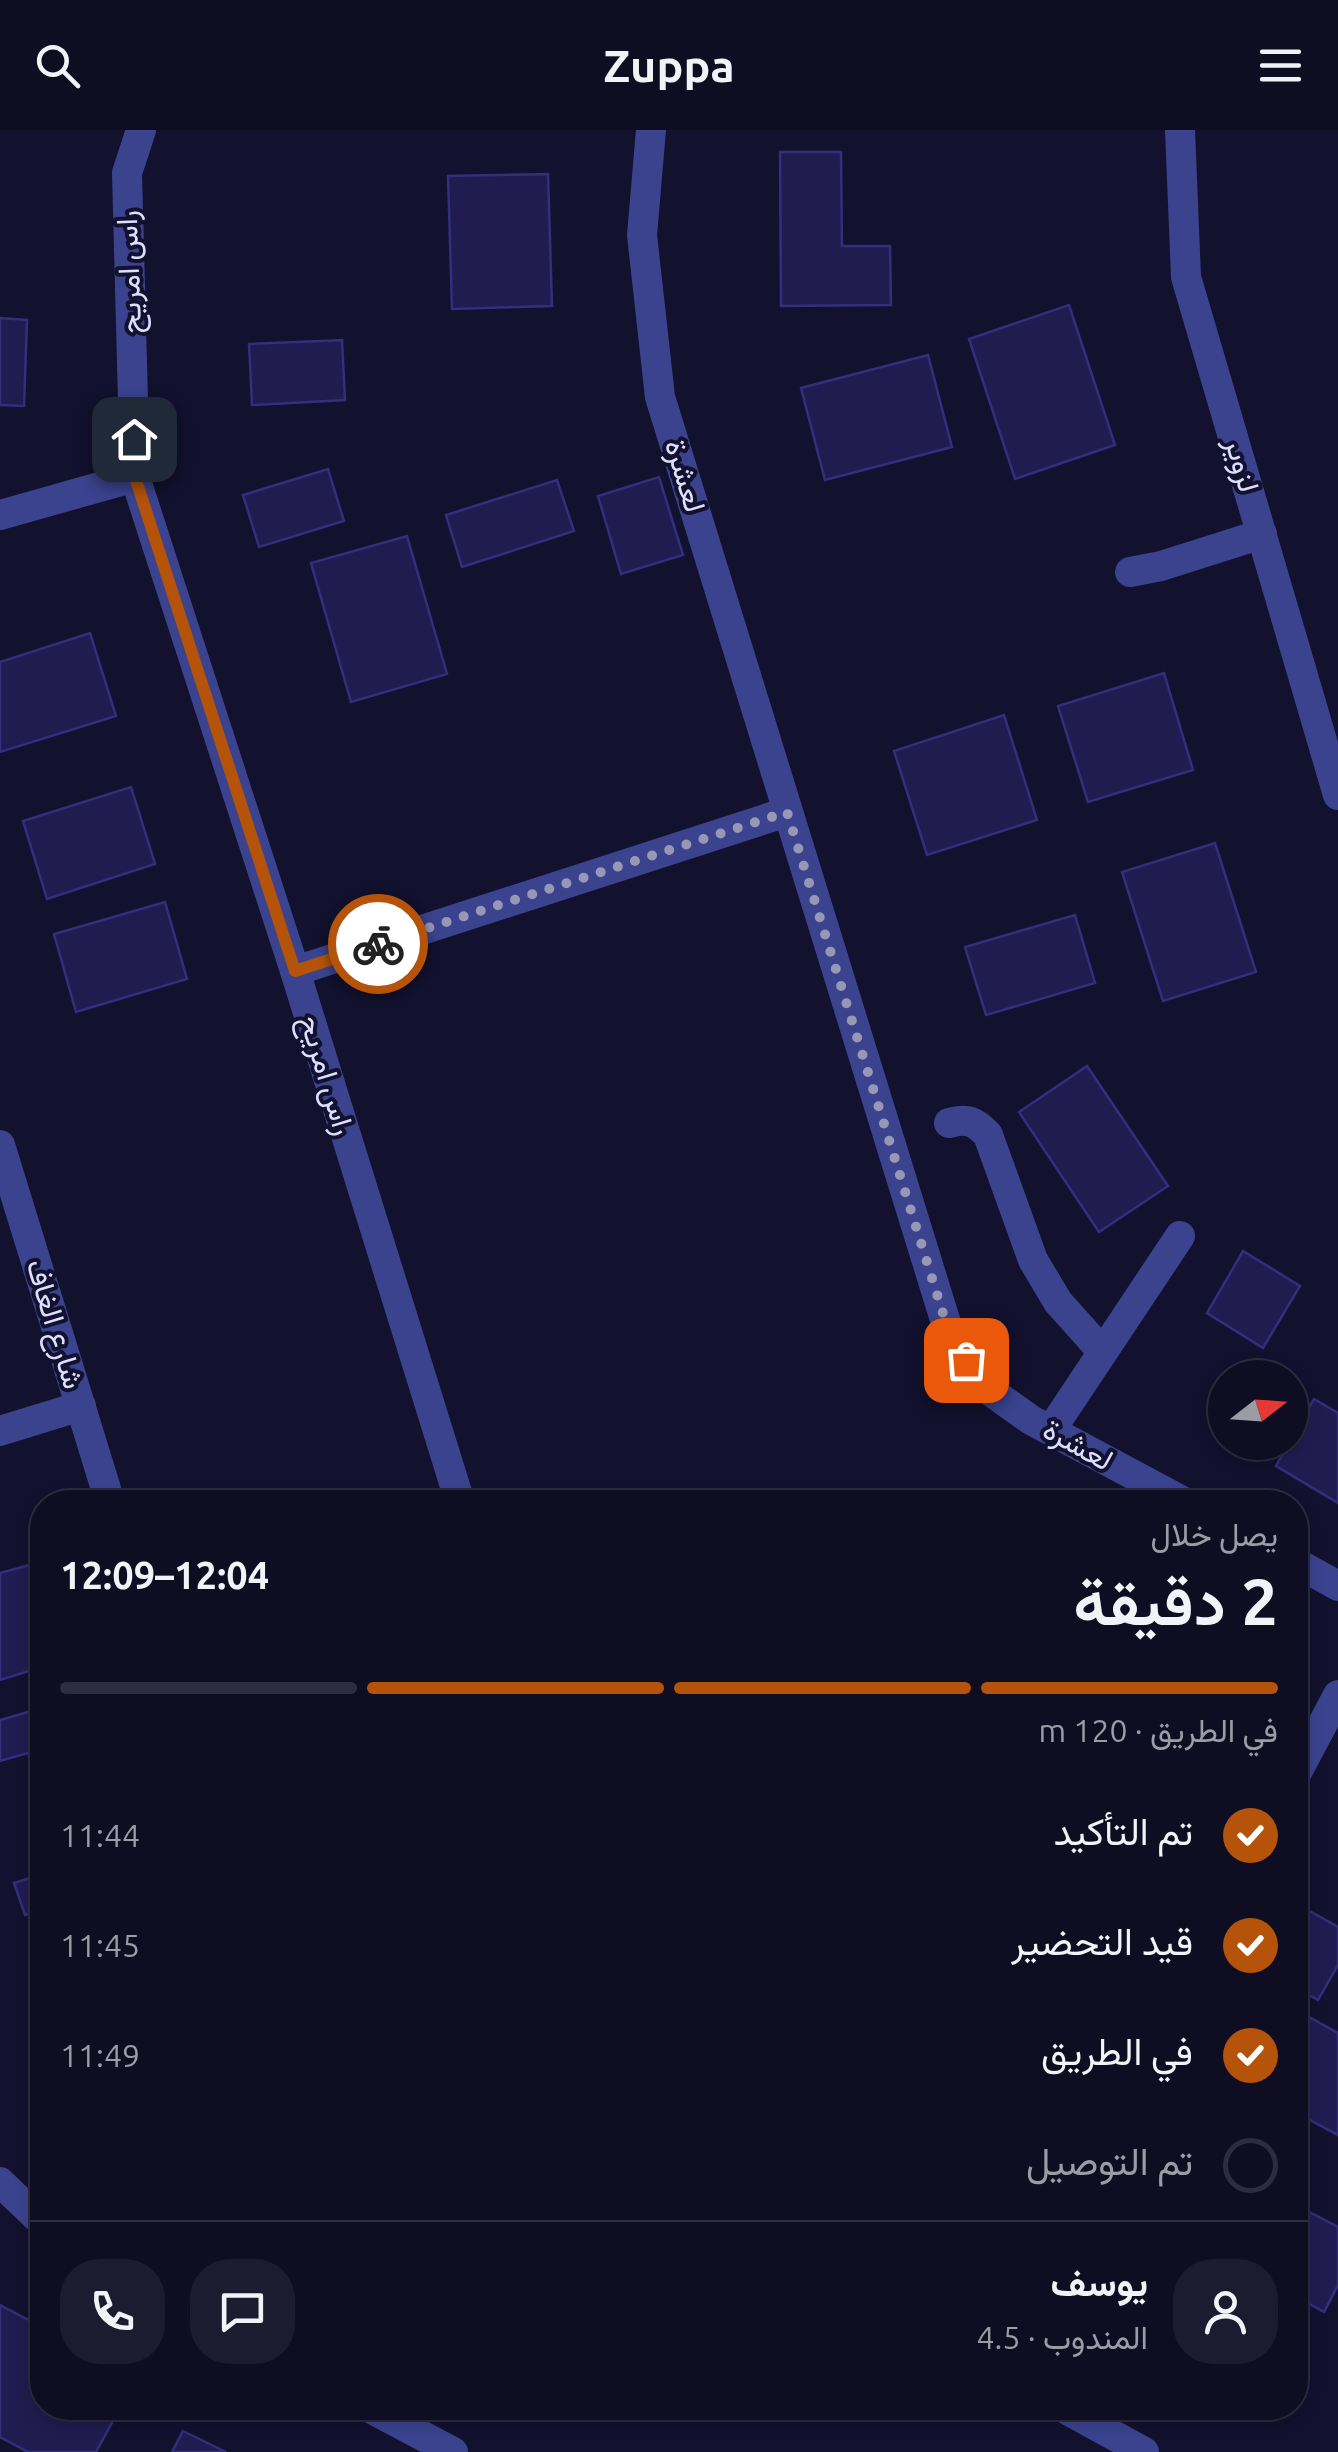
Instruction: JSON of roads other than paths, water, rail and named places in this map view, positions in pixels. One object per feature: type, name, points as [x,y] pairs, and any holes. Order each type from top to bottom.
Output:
[{"type":"street","name":"راس امريح","points":[[142,130],[127,173],[135,477],[295,971],[456,1490]]},
{"type":"street","name":"لعشرة","points":[[651,130],[642,234],[660,397],[950,1336],[982,1384],[1050,1430],[1162,1490]]},
{"type":"street","name":"لزوير","points":[[1180,130],[1186,277],[1338,795]]},
{"type":"street","points":[[0,516],[135,477]]},
{"type":"street","points":[[1130,572],[1262,534]]},
{"type":"street","points":[[295,971],[787,812]]},
{"type":"street","points":[[949,1123],[963,1119],[978,1124],[988,1135],[1033,1260],[1058,1302],[1102,1350]]},
{"type":"street","name":"شارع الغاف","points":[[0,1146],[106,1490]]},
{"type":"street","points":[[1050,1430],[1180,1236]]},
{"type":"street","points":[[0,1431],[81,1406]]},
{"type":"street","points":[[1308,1569],[1338,1586]]},
{"type":"street","points":[[1308,1752],[1338,1695]]},
{"type":"street","points":[[0,2182],[30,2211]]},
{"type":"street","points":[[393,2420],[453,2452]]},
{"type":"street","points":[[1086,2420],[1144,2452]]}]
